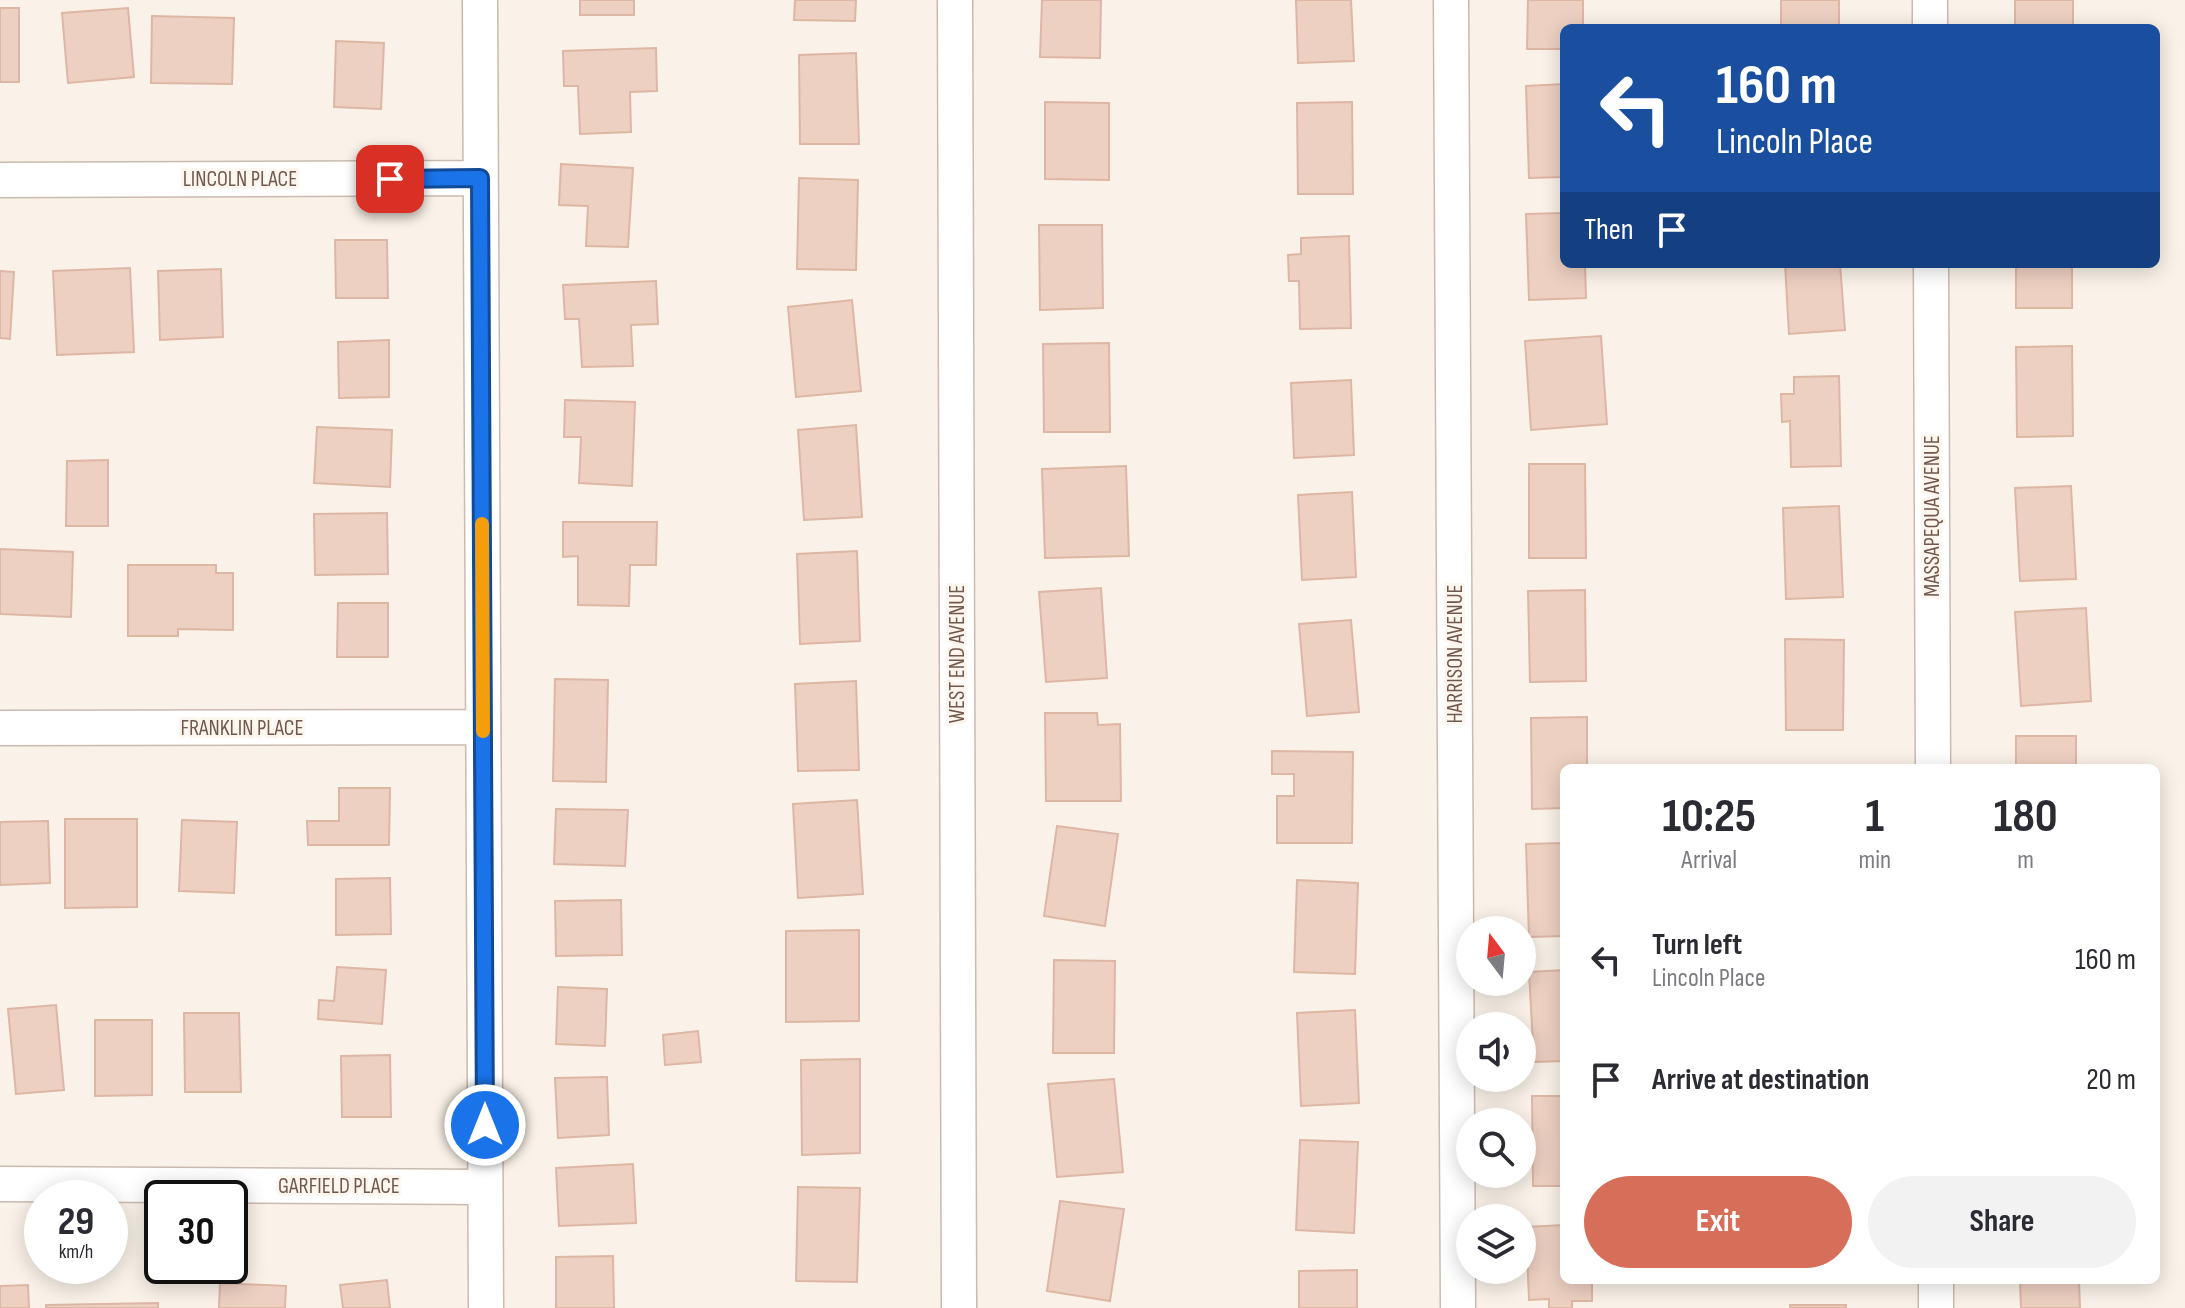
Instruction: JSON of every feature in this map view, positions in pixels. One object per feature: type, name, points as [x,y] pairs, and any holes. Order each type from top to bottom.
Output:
[{"type":"street","points":[[480,0],[486,1308]]},
{"type":"street","name":"WEST END AVENUE","points":[[955,0],[959,1308]]},
{"type":"street","name":"HARRISON AVENUE","points":[[1451,0],[1458,1308]]},
{"type":"street","points":[[1930,0],[1930,24]]},
{"type":"street","name":"LINCOLN PLACE","points":[[0,180],[480,178]]},
{"type":"street","name":"MASSAPEQUA AVENUE","points":[[1931,268],[1933,764]]},
{"type":"street","name":"FRANKLIN PLACE","points":[[0,728],[483,727]]},
{"type":"street","name":"GARFIELD PLACE","points":[[0,1184],[485,1187]]},
{"type":"street","points":[[1936,1284],[1936,1308]]},
{"type":"building","points":[[580,0],[634,0],[634,15],[580,15]]},
{"type":"building","points":[[795,0],[856,0],[855,21],[794,20]]},
{"type":"building","points":[[1042,0],[1101,0],[1100,58],[1040,57]]},
{"type":"building","points":[[1296,0],[1351,0],[1354,61],[1298,63]]},
{"type":"building","points":[[1528,0],[1583,0],[1583,24],[1560,24],[1560,49],[1527,49]]},
{"type":"building","points":[[1781,0],[1839,0],[1839,24],[1781,24]]},
{"type":"building","points":[[2015,0],[2073,0],[2073,24],[2015,24]]},
{"type":"building","points":[[0,8],[19,8],[19,82],[0,82]]},
{"type":"building","points":[[128,8],[134,77],[68,83],[62,13]]},
{"type":"building","points":[[152,16],[234,18],[232,84],[151,83]]},
{"type":"building","points":[[336,41],[384,43],[381,109],[334,107]]},
{"type":"building","points":[[656,48],[657,91],[630,92],[631,132],[580,134],[578,86],[564,86],[563,51]]},
{"type":"building","points":[[856,53],[859,144],[800,144],[799,55]]},
{"type":"building","points":[[1560,84],[1560,177],[1529,178],[1526,86]]},
{"type":"building","points":[[1045,102],[1109,103],[1109,180],[1045,179]]},
{"type":"building","points":[[1352,102],[1353,194],[1298,194],[1297,103]]},
{"type":"building","points":[[561,164],[633,168],[628,247],[586,246],[588,206],[559,205]]},
{"type":"building","points":[[799,178],[858,180],[856,270],[797,269]]},
{"type":"building","points":[[1560,213],[1560,268],[1585,268],[1586,298],[1529,300],[1526,214]]},
{"type":"building","points":[[1039,225],[1102,225],[1103,308],[1040,310]]},
{"type":"building","points":[[1349,236],[1351,328],[1300,329],[1299,281],[1289,281],[1288,255],[1301,254],[1301,238]]},
{"type":"building","points":[[335,240],[387,240],[388,298],[336,298]]},
{"type":"building","points":[[130,268],[134,352],[57,355],[53,271]]},
{"type":"building","points":[[1785,268],[1840,268],[1845,330],[1789,334]]},
{"type":"building","points":[[2016,268],[2072,268],[2072,308],[2016,308]]},
{"type":"building","points":[[221,269],[223,337],[160,340],[158,271]]},
{"type":"building","points":[[0,271],[14,272],[10,339],[0,338]]},
{"type":"building","points":[[656,281],[658,324],[631,325],[633,366],[582,367],[579,319],[565,319],[563,285]]},
{"type":"building","points":[[852,300],[861,391],[796,397],[788,307]]},
{"type":"building","points":[[1601,336],[1607,424],[1531,430],[1525,341]]},
{"type":"building","points":[[389,340],[389,397],[339,398],[338,342]]},
{"type":"building","points":[[1109,343],[1110,432],[1044,432],[1043,344]]},
{"type":"building","points":[[2072,346],[2073,436],[2017,437],[2016,347]]},
{"type":"building","points":[[1839,376],[1841,466],[1791,467],[1790,421],[1782,422],[1781,394],[1794,394],[1794,377]]},
{"type":"building","points":[[1351,380],[1354,455],[1294,458],[1291,383]]},
{"type":"building","points":[[565,400],[635,402],[632,486],[579,483],[581,437],[564,437]]},
{"type":"building","points":[[856,425],[862,517],[804,520],[798,430]]},
{"type":"building","points":[[317,427],[392,430],[390,487],[314,483]]},
{"type":"building","points":[[108,460],[108,526],[66,526],[67,461]]},
{"type":"building","points":[[1529,464],[1585,464],[1586,558],[1529,558]]},
{"type":"building","points":[[1126,466],[1129,556],[1045,558],[1042,469]]},
{"type":"building","points":[[2071,486],[2076,579],[2020,581],[2015,488]]},
{"type":"building","points":[[1352,492],[1356,577],[1302,580],[1298,495]]},
{"type":"building","points":[[1839,506],[1843,597],[1786,599],[1783,508]]},
{"type":"building","points":[[387,513],[388,574],[315,575],[314,514]]},
{"type":"building","points":[[563,522],[657,522],[656,565],[630,565],[629,606],[578,605],[578,556],[563,557]]},
{"type":"building","points":[[0,549],[73,552],[71,617],[0,614]]},
{"type":"building","points":[[857,551],[860,641],[800,644],[797,554]]},
{"type":"building","points":[[128,565],[216,565],[216,573],[233,573],[233,630],[178,629],[178,636],[128,636]]},
{"type":"building","points":[[1101,588],[1107,678],[1046,682],[1039,592]]},
{"type":"building","points":[[1585,590],[1586,681],[1530,682],[1528,591]]},
{"type":"building","points":[[338,603],[388,603],[388,657],[337,657]]},
{"type":"building","points":[[2086,608],[2091,701],[2021,706],[2015,612]]},
{"type":"building","points":[[1351,620],[1359,712],[1307,716],[1299,624]]},
{"type":"building","points":[[1785,639],[1844,640],[1843,730],[1786,730]]},
{"type":"building","points":[[555,679],[608,680],[606,782],[553,781]]},
{"type":"building","points":[[856,681],[859,770],[798,771],[795,684]]},
{"type":"building","points":[[1045,713],[1097,713],[1098,725],[1120,724],[1121,801],[1046,801]]},
{"type":"building","points":[[1587,717],[1587,764],[1560,764],[1560,808],[1532,809],[1531,718]]},
{"type":"building","points":[[2016,736],[2076,736],[2076,764],[2016,764]]},
{"type":"building","points":[[1272,751],[1353,752],[1352,843],[1277,843],[1277,796],[1294,796],[1294,774],[1272,774]]},
{"type":"building","points":[[339,788],[390,788],[389,845],[308,845],[307,821],[339,821]]},
{"type":"building","points":[[857,800],[863,894],[798,898],[793,804]]},
{"type":"building","points":[[556,809],[628,810],[625,866],[554,864]]},
{"type":"building","points":[[65,819],[137,819],[137,907],[65,908]]},
{"type":"building","points":[[182,820],[237,822],[234,893],[179,891]]},
{"type":"building","points":[[48,821],[50,883],[0,885],[0,822]]},
{"type":"building","points":[[1057,826],[1118,834],[1105,926],[1044,916]]},
{"type":"building","points":[[1560,843],[1560,936],[1536,937],[1536,916],[1528,916],[1526,844]]},
{"type":"building","points":[[390,878],[391,934],[336,935],[336,879]]},
{"type":"building","points":[[1297,880],[1358,883],[1355,974],[1294,972]]},
{"type":"building","points":[[621,900],[622,955],[556,956],[555,901]]},
{"type":"building","points":[[859,930],[859,1021],[786,1022],[786,931]]},
{"type":"building","points":[[1054,960],[1115,961],[1114,1053],[1053,1053]]},
{"type":"building","points":[[337,967],[386,970],[382,1024],[318,1019],[319,1000],[334,1001]]},
{"type":"building","points":[[1560,970],[1560,1061],[1536,1062],[1536,1012],[1531,1012],[1530,996],[1536,996],[1536,972]]},
{"type":"building","points":[[558,987],[607,989],[605,1046],[556,1044]]},
{"type":"building","points":[[56,1005],[64,1090],[16,1094],[8,1009]]},
{"type":"building","points":[[1355,1010],[1359,1103],[1301,1106],[1297,1013]]},
{"type":"building","points":[[184,1013],[239,1013],[241,1092],[185,1092]]},
{"type":"building","points":[[95,1020],[152,1020],[152,1095],[95,1096]]},
{"type":"building","points":[[698,1031],[701,1062],[665,1065],[663,1035]]},
{"type":"building","points":[[390,1055],[391,1117],[342,1117],[341,1056]]},
{"type":"building","points":[[860,1059],[860,1153],[802,1155],[801,1060]]},
{"type":"building","points":[[607,1077],[609,1135],[558,1138],[555,1078]]},
{"type":"building","points":[[1114,1079],[1123,1172],[1057,1177],[1048,1084]]},
{"type":"building","points":[[1532,1096],[1560,1096],[1560,1186],[1536,1186],[1536,1108],[1532,1108]]},
{"type":"building","points":[[1300,1140],[1358,1142],[1354,1233],[1296,1230]]},
{"type":"building","points":[[633,1164],[636,1223],[559,1226],[556,1168]]},
{"type":"building","points":[[798,1187],[860,1188],[857,1282],[796,1281]]},
{"type":"building","points":[[1060,1201],[1124,1209],[1110,1301],[1047,1291]]},
{"type":"building","points":[[1560,1225],[1560,1284],[1592,1284],[1592,1301],[1572,1301],[1572,1308],[1549,1308],[1549,1299],[1529,1300],[1528,1284],[1536,1284],[1536,1226]]},
{"type":"building","points":[[613,1256],[614,1308],[556,1308],[556,1257]]},
{"type":"building","points":[[1357,1270],[1357,1308],[1299,1308],[1299,1271]]},
{"type":"building","points":[[387,1280],[390,1308],[343,1308],[340,1285]]},
{"type":"building","points":[[220,1284],[286,1286],[285,1308],[219,1308]]},
{"type":"building","points":[[2020,1284],[2079,1284],[2080,1308],[2021,1308]]},
{"type":"building","points":[[28,1285],[29,1308],[0,1308],[0,1286]]},
{"type":"building","points":[[158,1303],[158,1308],[46,1308],[46,1305]]},
{"type":"building","points":[[1790,1305],[1846,1305],[1846,1308],[1790,1308]]},
{"type":"slow traffic","points":[[482,524],[483,731]]},
{"type":"route","points":[[390,179],[480,178],[485,1125]]}]
